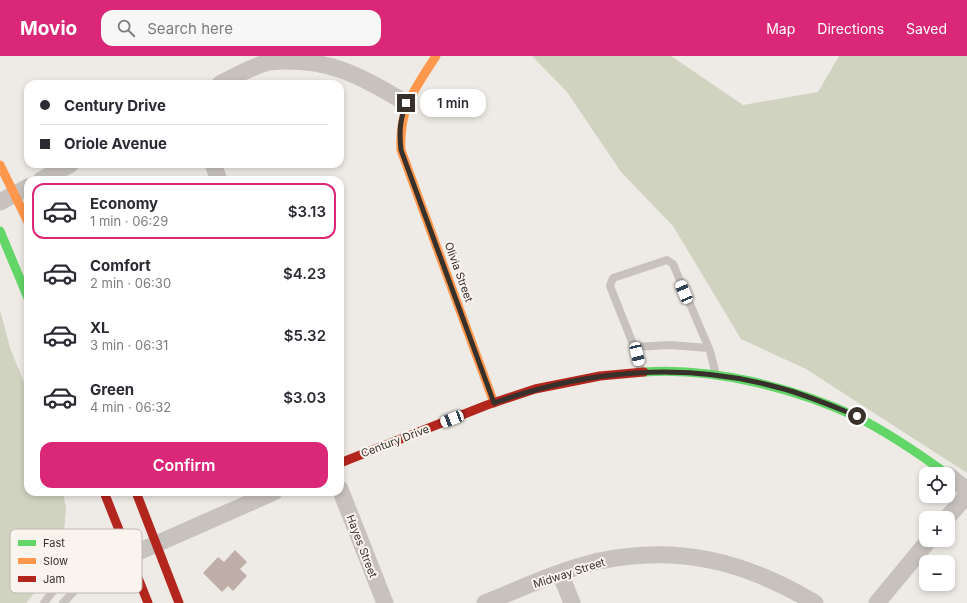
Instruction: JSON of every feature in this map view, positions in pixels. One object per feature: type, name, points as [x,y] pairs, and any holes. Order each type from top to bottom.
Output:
[{"type":"street","points":[[228,80],[266,62],[288,57],[307,57],[326,60],[344,66],[406,103],[436,56]]},
{"type":"street","name":"Olivia Street","points":[[406,103],[400,121],[399,135],[401,150],[494,403]]},
{"type":"street","points":[[0,165],[22,191],[24,201]]},
{"type":"street","points":[[48,176],[64,168]]},
{"type":"street","points":[[0,202],[22,191]]},
{"type":"street","points":[[0,231],[24,288]]},
{"type":"street","name":"Century Drive","points":[[344,461],[494,403],[547,386],[582,378],[641,372],[665,372],[742,379],[780,388],[816,399],[857,416],[896,438],[937,467]]},
{"type":"street","name":"Century Drive","points":[[955,480],[967,490]]},
{"type":"street","points":[[954,511],[967,495]]},
{"type":"street","points":[[106,496],[118,529]]},
{"type":"street","points":[[138,496],[179,603]]},
{"type":"street","points":[[142,551],[265,496]]},
{"type":"street","name":"Hayes Street","points":[[343,496],[384,603]]},
{"type":"street","points":[[877,603],[923,547]]},
{"type":"street","name":"Midway Street","points":[[485,603],[560,573],[599,561],[634,556],[668,555],[700,558],[730,564],[762,574],[787,586],[815,603]]},
{"type":"street","points":[[560,573],[572,603]]},
{"type":"street","points":[[142,588],[148,603]]},
{"type":"lane","points":[[641,372],[634,347],[610,286],[613,278],[668,260],[673,264],[708,348],[716,376]]},
{"type":"lane","points":[[634,347],[670,345],[708,348]]},
{"type":"lane","points":[[44,603],[51,593]]},
{"type":"lane","points":[[63,603],[72,593]]},
{"type":"green space","points":[[532,56],[671,56],[743,105],[818,92],[839,56],[967,56],[967,473],[806,369],[741,339],[673,226],[621,172],[567,92]]},
{"type":"green space","points":[[0,310],[10,348],[24,382],[24,496],[64,496],[66,508],[64,529],[10,529],[10,593],[34,593],[26,603],[0,603]]},
{"type":"building","points":[[235,550],[247,562],[240,569],[247,576],[233,591],[228,586],[222,592],[203,573],[218,557],[224,562]]},
{"type":"traffic: fast","points":[[0,231],[24,288]]},
{"type":"traffic: fast","points":[[644,372],[670,371],[725,376],[781,389],[807,397],[869,423],[937,467]]},
{"type":"traffic: slow","points":[[436,56],[421,79],[405,111],[401,135],[401,150],[494,403]]},
{"type":"traffic: slow","points":[[0,165],[24,214]]},
{"type":"traffic: jam","points":[[344,461],[487,405],[535,389],[600,376],[644,372]]},
{"type":"traffic: jam","points":[[106,496],[119,529]]},
{"type":"traffic: jam","points":[[138,496],[179,603]]},
{"type":"traffic: jam","points":[[142,588],[148,603]]},
{"type":"route","points":[[406,103],[400,121],[399,135],[401,150],[494,403],[547,386],[582,378],[626,373],[665,372],[704,374],[742,379],[780,388],[816,399],[857,416]]}]
